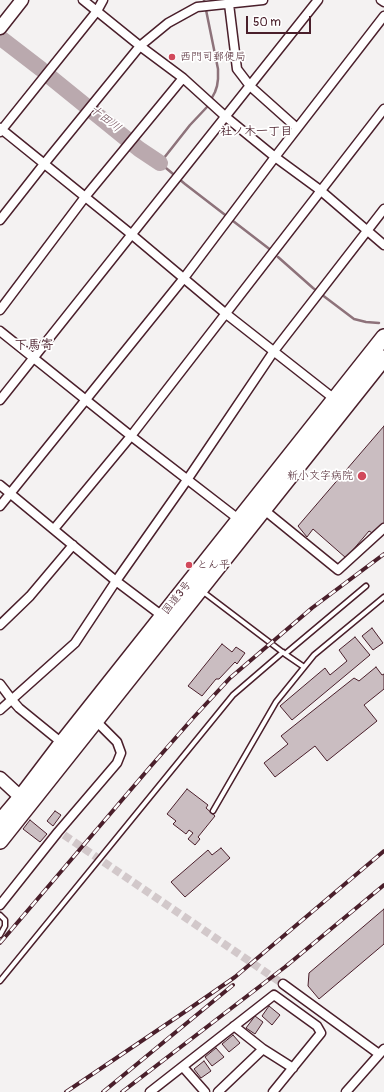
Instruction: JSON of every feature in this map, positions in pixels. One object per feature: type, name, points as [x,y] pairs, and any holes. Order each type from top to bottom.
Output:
[{"type":"highway","name":"国道3号","points":[[0,822],[24,800],[340,403],[380,360],[384,337]]},
{"type":"highway","name":"国道3号","points":[[168,620],[200,589],[244,523],[263,509],[340,403]]},
{"type":"highway","name":"国道3号","points":[[0,841],[24,800],[62,743],[91,716]]},
{"type":"street","points":[[0,28],[22,0]]},
{"type":"street","points":[[83,0],[140,46],[183,78],[226,117],[275,157],[320,190],[384,245]]},
{"type":"street","points":[[103,0],[97,11],[1,130],[131,234],[225,313],[340,403]]},
{"type":"street","points":[[0,220],[140,46],[168,23],[197,7],[229,2],[263,0]]},
{"type":"street","points":[[0,400],[318,0]]},
{"type":"street","points":[[229,2],[237,69],[250,86],[297,128]]},
{"type":"street","points":[[0,506],[184,278],[384,16]]},
{"type":"street","points":[[0,310],[85,197],[183,78]]},
{"type":"street","points":[[54,529],[131,436],[384,109]]},
{"type":"street","points":[[0,710],[75,643],[116,580],[187,480],[274,351],[384,209]]},
{"type":"street","points":[[0,331],[131,436],[244,523]]},
{"type":"street","points":[[0,485],[116,580],[168,620]]},
{"type":"street","points":[[263,509],[338,570],[384,528]]},
{"type":"street","points":[[0,625],[30,596],[74,545]]},
{"type":"street","points":[[0,684],[19,708],[62,743]]},
{"type":"street","points":[[0,905],[61,834],[118,763],[121,753],[117,742],[91,716]]},
{"type":"street","points":[[0,778],[24,800]]},
{"type":"street","points":[[283,984],[382,1052],[346,1092]]},
{"type":"street","points":[[150,1092],[274,995],[317,1026],[321,1033],[273,1092]]},
{"type":"street","points":[[234,1026],[293,1068]]},
{"type":"street","points":[[218,1092],[263,1048]]},
{"type":"street","points":[[183,1067],[205,1092]]},
{"type":"lane","points":[[0,981],[233,695],[366,586]]},
{"type":"lane","points":[[200,589],[304,667]]},
{"type":"lane","points":[[213,811],[276,702],[304,667],[314,655],[384,598]]},
{"type":"lane","points":[[0,915],[5,920],[5,926],[0,935]]},
{"type":"building","name":"新小文字病院","points":[[384,426],[384,532],[379,537],[369,531],[346,558],[313,529],[307,537],[298,526]]},
{"type":"building","points":[[372,628],[383,643],[373,650],[362,636]]},
{"type":"building","points":[[355,637],[370,655],[292,720],[280,706],[325,668],[330,675],[347,661],[339,650]]},
{"type":"building","points":[[222,644],[232,652],[236,647],[245,653],[237,664],[235,662],[219,679],[216,679],[202,696],[188,686]]},
{"type":"building","points":[[376,667],[382,675],[384,674],[384,689],[364,705],[377,721],[327,761],[315,746],[275,777],[264,763],[288,744],[281,736],[354,678],[359,681]]},
{"type":"building","points":[[187,789],[208,805],[206,808],[215,816],[198,837],[200,839],[195,845],[188,839],[193,833],[189,830],[186,834],[173,824],[176,821],[167,814]]},
{"type":"building","points":[[55,811],[61,815],[53,826],[47,821]]},
{"type":"building","points":[[30,820],[47,834],[40,842],[23,829]]},
{"type":"building","points":[[221,848],[230,858],[185,897],[171,882],[208,850],[212,855]]},
{"type":"building","points":[[384,909],[384,944],[319,999],[308,986],[309,973]]},
{"type":"building","points":[[269,1006],[280,1015],[272,1025],[262,1016]]},
{"type":"building","points":[[255,1016],[263,1022],[255,1034],[246,1028]]},
{"type":"building","points":[[233,1035],[240,1043],[229,1052],[222,1044]]},
{"type":"building","points":[[216,1048],[224,1057],[212,1066],[205,1057]]},
{"type":"building","points":[[204,1061],[211,1071],[201,1078],[194,1069]]},
{"type":"waterway","points":[[204,0],[218,69],[217,86],[207,107],[190,125],[160,163],[272,251]]},
{"type":"waterway","name":"十田川","points":[[2,39],[41,69]]},
{"type":"waterway","name":"十田川","points":[[49,76],[139,149],[160,163]]},
{"type":"waterway","points":[[278,257],[313,288],[354,319],[379,323]]},
{"type":"tunnel","points":[[64,835],[283,984]]},
{"type":"railway","points":[[0,943],[151,766],[230,678],[312,608],[384,554]]},
{"type":"railway","points":[[66,1092],[235,977],[384,851]]},
{"type":"railway","points":[[122,1092],[285,967],[384,885]]},
{"type":"railway","points":[[103,1092],[233,985]]},
{"type":"place","name":"西門司郵便局","points":[[172,57]]},
{"type":"place","name":"新小文字病院","points":[[362,476]]},
{"type":"place","name":"とん平","points":[[189,565]]},
{"type":"district","name":"社ノ木一丁目","points":[[256,132]]},
{"type":"district","name":"下馬寄","points":[[34,346]]}]
